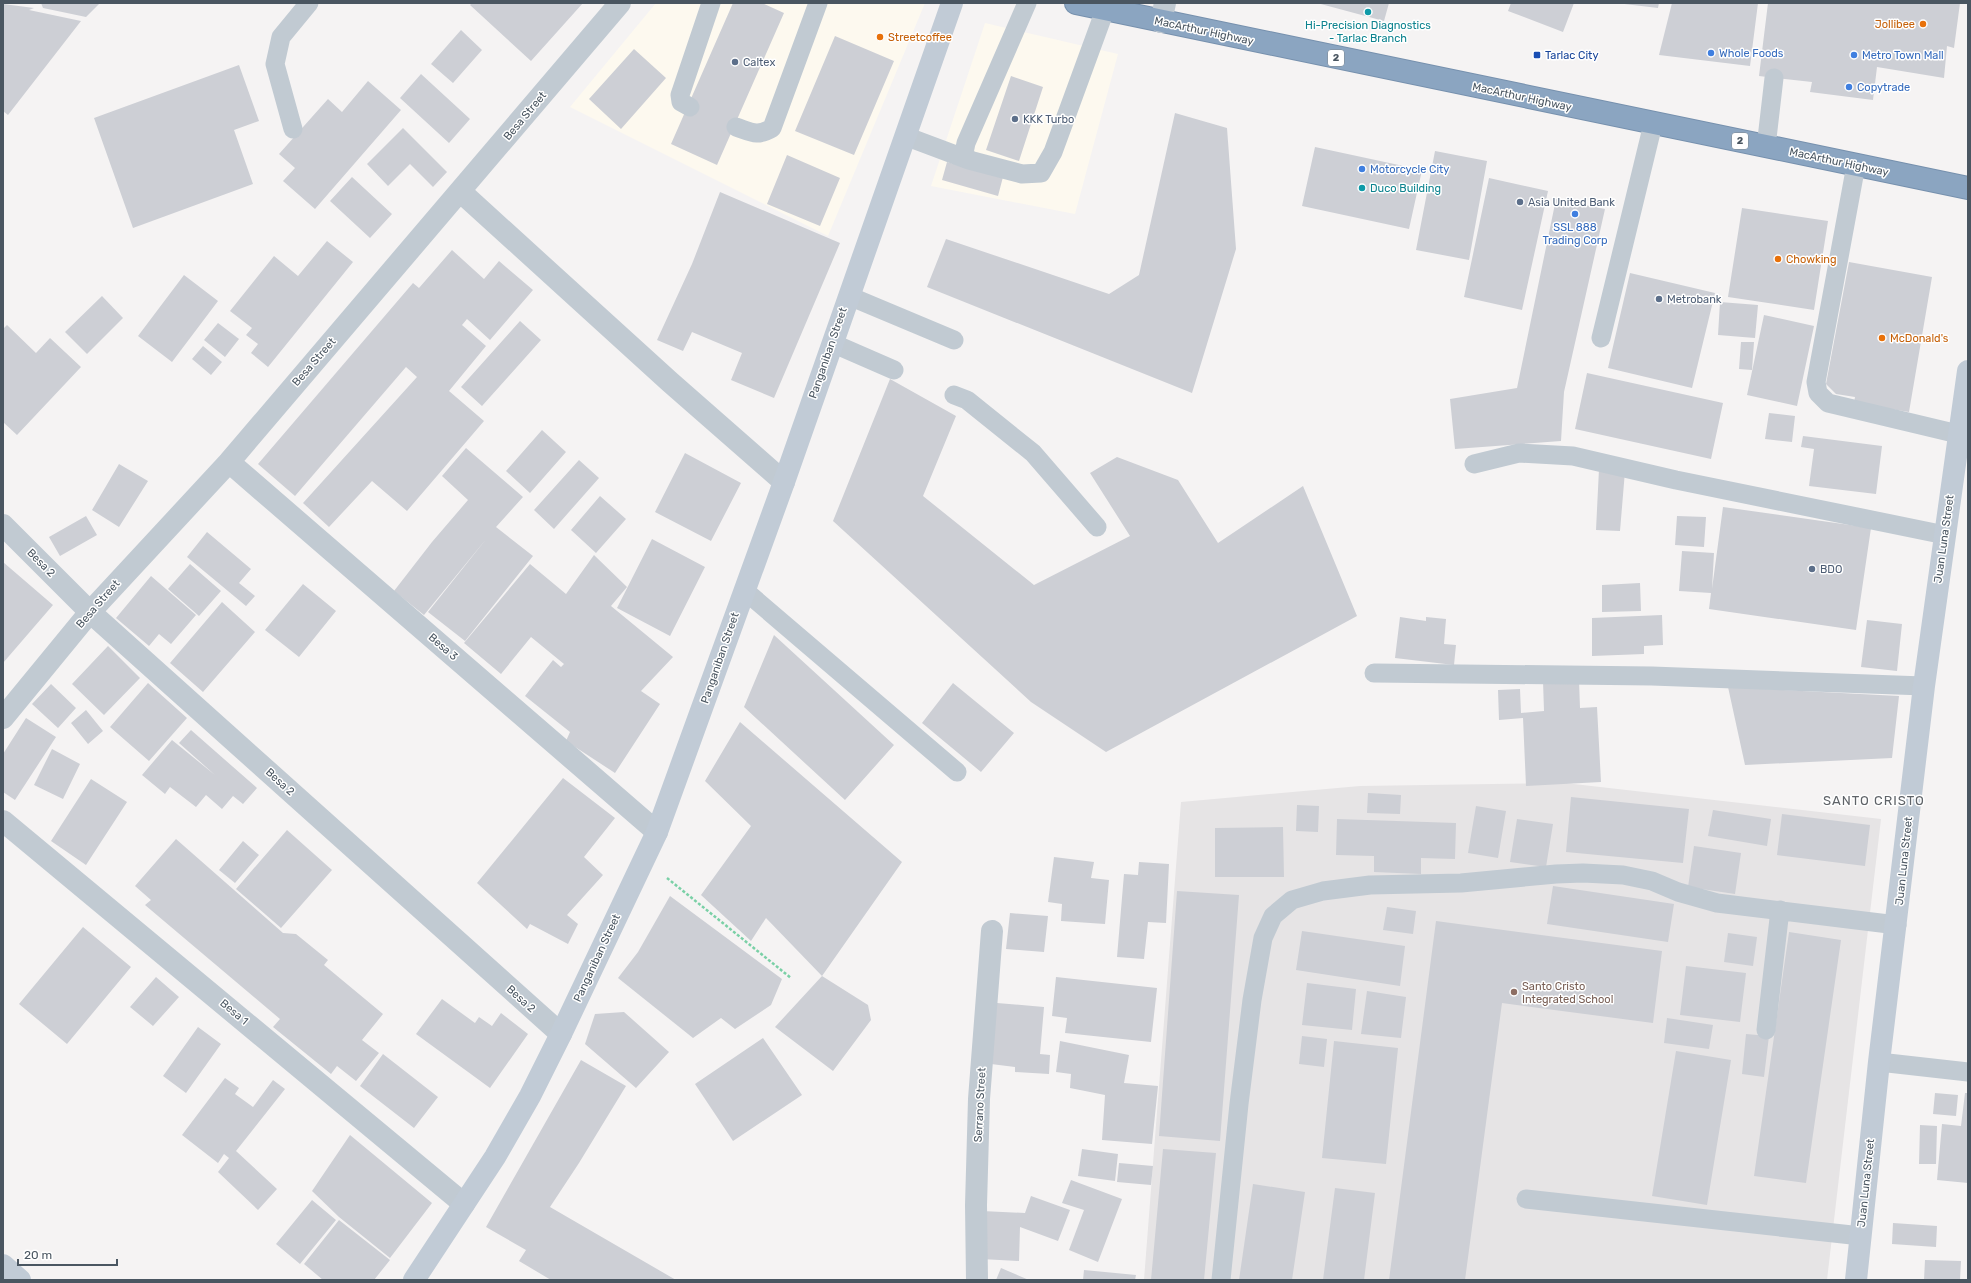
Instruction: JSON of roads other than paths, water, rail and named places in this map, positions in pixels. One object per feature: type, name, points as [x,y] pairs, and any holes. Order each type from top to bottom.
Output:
[{"type":"highway","name":"MacArthur Highway","points":[[1076,3],[1105,10],[1163,13],[1653,124],[1968,188]]},
{"type":"street","name":"Besa Street","points":[[3,718],[90,612],[229,462],[461,192],[620,3]]},
{"type":"street","name":"Panganiban Street","points":[[414,1280],[495,1157],[530,1096],[561,1034],[656,832],[784,482],[952,3]]},
{"type":"street","points":[[461,192],[670,382],[784,482]]},
{"type":"street","name":"Juan Luna Street","points":[[1856,1280],[1879,1062],[1897,925],[1924,686],[1968,371]]},
{"type":"street","name":"Besa 3","points":[[229,462],[656,832]]},
{"type":"street","name":"Besa 2","points":[[3,525],[90,612],[561,1034]]},
{"type":"street","name":"Besa 1","points":[[3,821],[464,1204]]},
{"type":"street","name":"Serrano Street","points":[[977,1280],[976,1205],[979,1099],[992,931]]},
{"type":"street","points":[[3,1265],[20,1280]]},
{"type":"lane","points":[[293,129],[275,64],[281,37],[309,3]]},
{"type":"lane","points":[[690,107],[681,102],[680,95],[711,3]]},
{"type":"lane","points":[[736,127],[754,133],[763,133],[772,128],[818,3]]},
{"type":"lane","points":[[968,160],[964,153],[966,143],[1027,3]]},
{"type":"lane","points":[[905,136],[968,160],[1022,174],[1041,173],[1056,145],[1105,10]]},
{"type":"lane","points":[[1766,147],[1774,78]]},
{"type":"lane","points":[[1601,338],[1653,124]]},
{"type":"lane","points":[[1856,165],[1816,382],[1818,393],[1828,403],[1958,434]]},
{"type":"lane","points":[[849,296],[954,340]]},
{"type":"lane","points":[[832,343],[894,370]]},
{"type":"lane","points":[[954,395],[967,400],[1033,453],[1097,527]]},
{"type":"lane","points":[[1474,464],[1519,453],[1573,456],[1676,480],[1945,536]]},
{"type":"lane","points":[[744,590],[957,772]]},
{"type":"lane","points":[[1374,673],[1652,676],[1924,686]]},
{"type":"lane","points":[[1221,1280],[1240,1097],[1252,1000],[1263,938],[1273,916],[1292,900],[1323,891],[1370,885],[1460,883],[1583,873],[1623,875],[1652,881],[1678,892],[1717,903],[1897,925]]},
{"type":"lane","points":[[1766,1030],[1780,910]]},
{"type":"lane","points":[[1879,1062],[1968,1072]]},
{"type":"lane","points":[[1526,1199],[1861,1236]]},
{"type":"place","name":"Hi-Precision Diagnostics - Tarlac Branch","points":[[1368,12]]},
{"type":"place","name":"Jollibee","points":[[1923,24]]},
{"type":"place","name":"Streetcoffee","points":[[880,37]]},
{"type":"place","name":"Whole Foods","points":[[1711,53]]},
{"type":"place","name":"Tarlac City","points":[[1537,55]]},
{"type":"place","name":"Metro Town Mall","points":[[1854,55]]},
{"type":"place","name":"Caltex","points":[[735,62]]},
{"type":"place","name":"Copytrade","points":[[1849,87]]},
{"type":"place","name":"KKK Turbo","points":[[1015,119]]},
{"type":"place","name":"Motorcycle City","points":[[1362,169]]},
{"type":"place","name":"Duco Building","points":[[1362,188]]},
{"type":"place","name":"Asia United Bank","points":[[1520,202]]},
{"type":"place","name":"SSL 888 Trading Corp","points":[[1575,214]]},
{"type":"place","name":"Chowking","points":[[1778,259]]},
{"type":"place","name":"Metrobank","points":[[1659,299]]},
{"type":"place","name":"McDonald's","points":[[1882,338]]},
{"type":"place","name":"BDO","points":[[1812,569]]},
{"type":"place","name":"Santo Cristo Integrated School","points":[[1514,992]]},
{"type":"district","name":"SANTO CRISTO","points":[[1874,800]]}]
